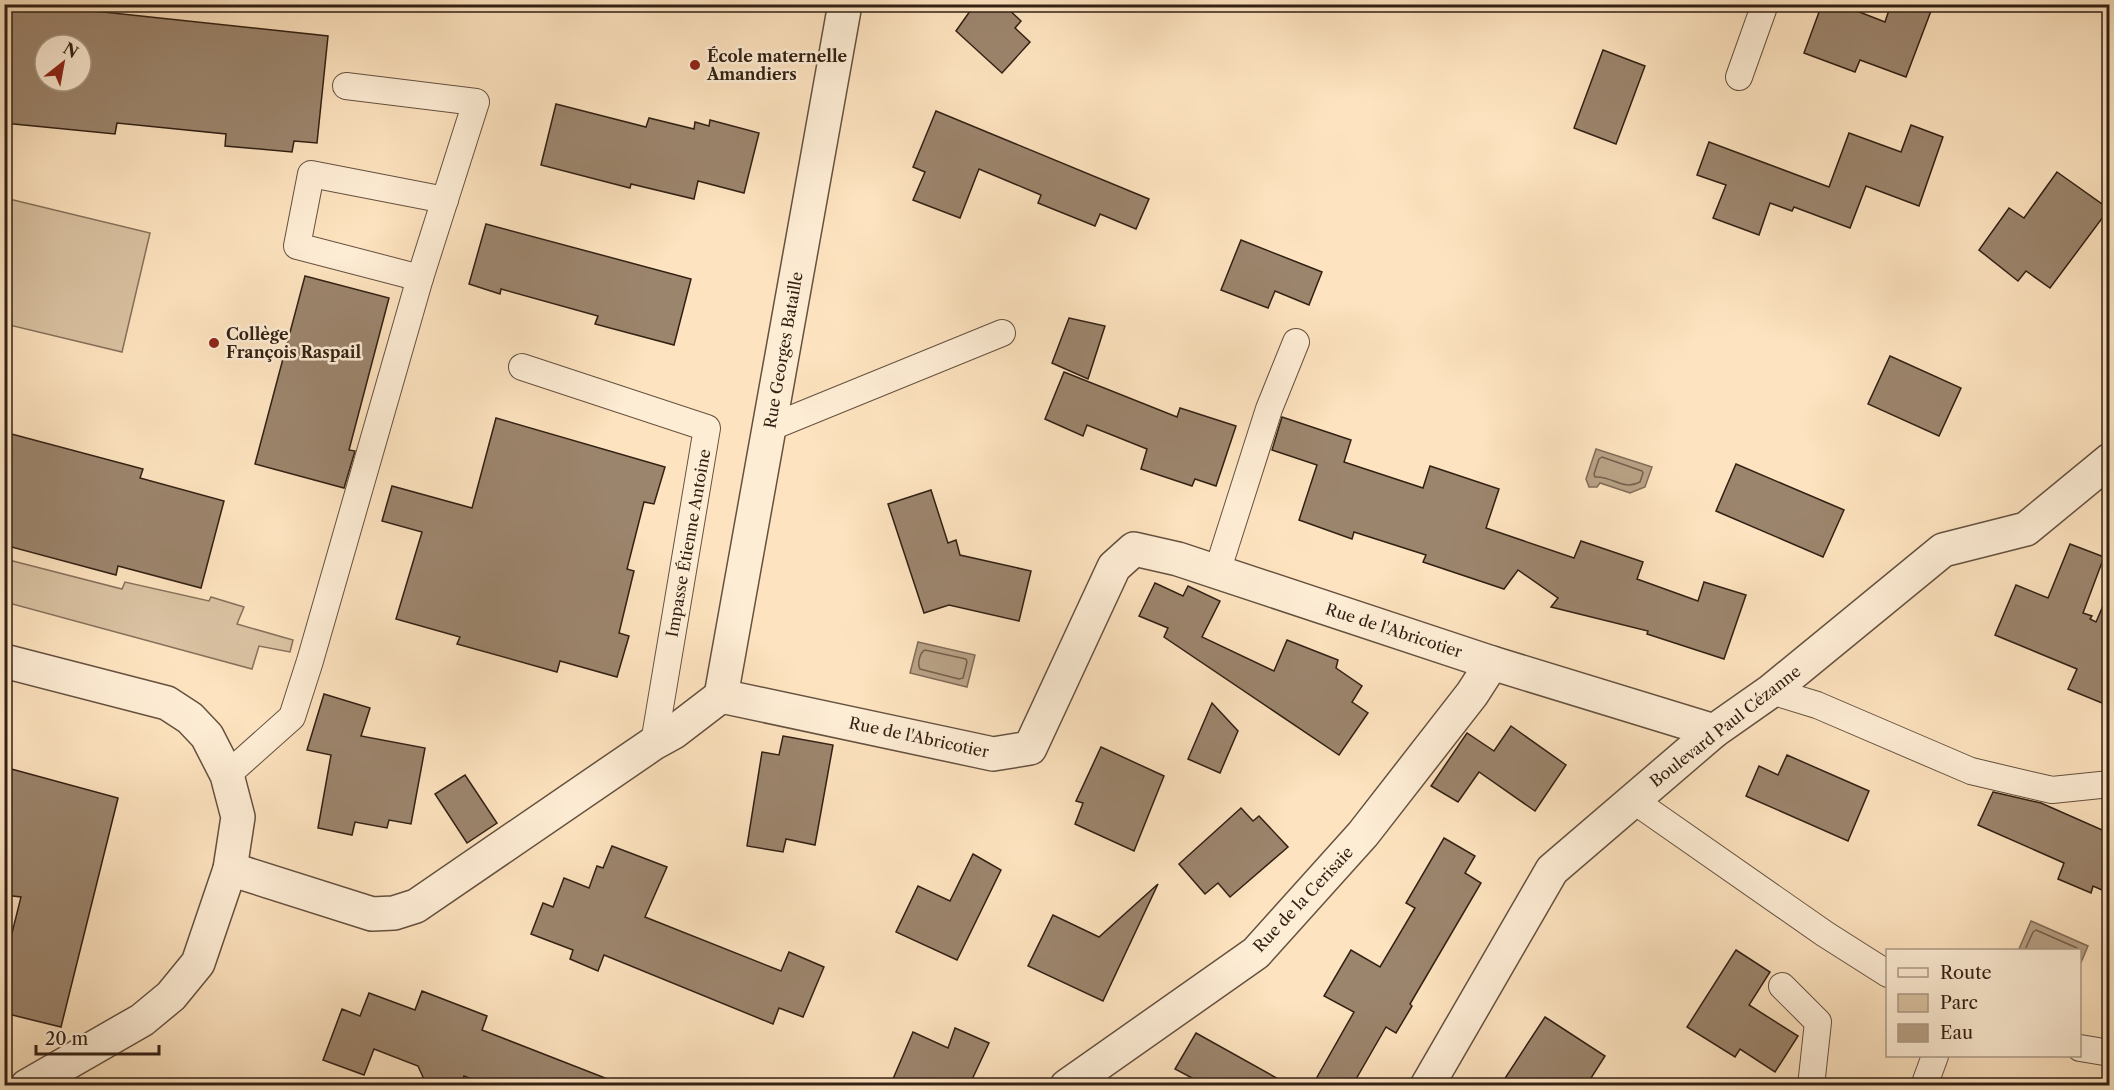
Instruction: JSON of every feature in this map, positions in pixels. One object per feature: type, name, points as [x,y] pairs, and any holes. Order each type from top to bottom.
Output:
[{"type":"street","name":"Rue Georges Bataille","points":[[721,696],[845,4]]},
{"type":"street","name":"Boulevard Paul Cézanne","points":[[1427,1086],[1552,870],[1714,731],[1771,691],[1942,550],[2026,529],[2109,460]]},
{"type":"street","name":"Rue de l'Abricotier","points":[[721,696],[993,754],[1030,748],[1114,567],[1134,549],[1178,559],[1492,663],[1714,731]]},
{"type":"street","points":[[4,661],[166,703],[190,718],[207,736],[227,775],[238,817],[230,869],[198,963],[171,996],[142,1020],[27,1086]]},
{"type":"street","name":"Rue de la Cerisaie","points":[[1067,1086],[1256,953],[1363,834],[1472,693],[1492,663]]},
{"type":"street","points":[[230,869],[372,914],[394,913],[417,906],[654,743],[674,732],[721,696]]},
{"type":"lane","points":[[1738,77],[1765,4]]},
{"type":"lane","points":[[227,775],[292,717],[317,638],[420,278],[476,102],[346,86]]},
{"type":"lane","points":[[420,278],[297,246],[311,174],[445,200]]},
{"type":"lane","points":[[769,428],[1002,333]]},
{"type":"lane","points":[[1217,572],[1269,409],[1296,342]]},
{"type":"lane","name":"Impasse Étienne Antoine","points":[[522,367],[707,428],[654,743]]},
{"type":"lane","points":[[1771,691],[1817,705],[1971,771],[2052,790],[2109,784]]},
{"type":"lane","points":[[1634,800],[1825,934],[1886,973]]},
{"type":"lane","points":[[1782,986],[1818,1022],[1811,1086]]},
{"type":"lane","points":[[2081,1048],[2109,1053]]},
{"type":"lane","points":[[1924,1086],[1935,1057]]},
{"type":"green space","points":[[5,198],[150,233],[122,352],[5,324]]},
{"type":"green space","points":[[5,559],[122,589],[125,582],[209,601],[211,597],[244,607],[237,624],[293,640],[290,652],[259,646],[252,669],[5,602]]},
{"type":"water","points":[[1596,449],[1652,467],[1645,487],[1630,493],[1600,483],[1597,487],[1589,487],[1586,479]]},
{"type":"water","points":[[918,642],[975,655],[967,687],[910,673]]},
{"type":"water","points":[[2031,921],[2088,946],[2081,963],[2081,949],[2019,949]]},
{"type":"building","points":[[4,4],[28,4],[328,36],[317,143],[294,141],[292,152],[225,146],[226,134],[117,123],[115,134],[4,123]]},
{"type":"building","points":[[975,4],[1003,4],[1021,21],[1015,28],[1030,42],[1002,73],[956,31]]},
{"type":"building","points":[[1822,4],[1839,4],[1885,22],[1891,4],[1914,4],[1931,11],[1906,77],[1860,60],[1855,72],[1804,53]]},
{"type":"building","points":[[1603,50],[1645,66],[1616,144],[1574,128]]},
{"type":"building","points":[[556,104],[646,127],[649,118],[694,129],[695,122],[709,126],[710,120],[759,133],[744,193],[698,181],[694,199],[631,184],[630,188],[541,165]]},
{"type":"building","points":[[936,111],[1149,199],[1136,229],[1100,214],[1095,226],[1038,203],[1041,195],[979,169],[960,218],[913,200],[925,172],[913,167]]},
{"type":"building","points":[[1911,125],[1943,137],[1919,206],[1866,186],[1850,228],[1794,207],[1792,211],[1770,203],[1759,235],[1713,218],[1726,185],[1697,175],[1709,142],[1829,187],[1849,133],[1901,152]]},
{"type":"building","points":[[2057,172],[2109,209],[2050,288],[2026,271],[2018,281],[1979,250],[2009,208],[2024,218]]},
{"type":"building","points":[[486,224],[691,279],[674,345],[595,324],[598,316],[501,289],[500,294],[469,284]]},
{"type":"building","points":[[1241,240],[1322,272],[1309,305],[1275,291],[1268,308],[1221,290]]},
{"type":"building","points":[[305,276],[389,298],[349,450],[355,451],[344,488],[255,464]]},
{"type":"building","points":[[1069,318],[1105,326],[1088,379],[1052,363]]},
{"type":"building","points":[[1890,356],[1961,388],[1939,436],[1868,404]]},
{"type":"building","points":[[1064,372],[1177,417],[1180,408],[1236,426],[1216,486],[1195,479],[1192,486],[1141,469],[1147,449],[1087,425],[1083,436],[1045,419]]},
{"type":"building","points":[[1282,417],[1351,440],[1344,462],[1423,488],[1430,466],[1499,489],[1486,528],[1574,558],[1581,541],[1643,562],[1637,579],[1698,601],[1704,582],[1746,595],[1724,659],[1647,634],[1648,631],[1551,607],[1558,598],[1518,570],[1504,589],[1423,562],[1426,555],[1354,532],[1352,539],[1299,520],[1317,465],[1272,450]]},
{"type":"building","points":[[496,418],[665,467],[654,504],[644,502],[627,569],[634,571],[619,633],[629,636],[617,677],[560,661],[557,672],[457,644],[460,637],[396,619],[422,532],[382,521],[392,486],[472,508]]},
{"type":"building","points":[[4,432],[143,469],[140,478],[224,501],[201,588],[118,566],[116,575],[4,545]]},
{"type":"building","points":[[1736,464],[1844,510],[1823,557],[1716,511]]},
{"type":"building","points":[[931,490],[948,543],[956,540],[960,555],[1031,571],[1019,621],[949,605],[924,613],[888,504]]},
{"type":"building","points":[[2070,544],[2104,557],[2083,613],[2092,616],[2090,619],[2096,622],[2109,592],[2109,706],[2068,689],[2077,669],[1995,635],[2016,585],[2048,598]]},
{"type":"building","points":[[1155,583],[1183,596],[1188,586],[1220,601],[1202,637],[1274,671],[1287,640],[1338,660],[1336,668],[1362,686],[1352,702],[1368,713],[1339,755],[1164,637],[1168,628],[1139,616]]},
{"type":"building","points":[[324,694],[370,708],[361,736],[425,748],[411,824],[389,820],[387,828],[355,822],[352,835],[318,828],[331,755],[307,750]]},
{"type":"building","points":[[1212,703],[1238,731],[1220,773],[1188,759]]},
{"type":"building","points":[[1511,726],[1566,765],[1535,811],[1479,772],[1458,802],[1431,786],[1467,733],[1494,751]]},
{"type":"building","points":[[783,736],[833,745],[815,845],[786,839],[783,852],[747,846],[762,752],[779,755]]},
{"type":"building","points":[[1101,747],[1164,776],[1134,851],[1075,824],[1083,803],[1076,801]]},
{"type":"building","points":[[1787,755],[1869,791],[1848,841],[1746,796],[1759,766],[1778,775]]},
{"type":"building","points":[[4,767],[118,798],[61,1027],[4,1013],[4,965],[21,897],[4,895]]},
{"type":"building","points":[[465,775],[497,823],[467,843],[435,794]]},
{"type":"building","points":[[1993,792],[2041,803],[2109,833],[2109,893],[2093,886],[2091,893],[2058,879],[2064,863],[1978,825]]},
{"type":"building","points":[[1241,808],[1253,821],[1259,816],[1288,847],[1230,897],[1218,883],[1205,894],[1179,864]]},
{"type":"building","points":[[1444,838],[1475,856],[1465,873],[1481,883],[1410,1004],[1412,1006],[1396,1033],[1386,1027],[1352,1086],[1312,1086],[1354,1012],[1324,996],[1351,950],[1380,967],[1415,908],[1406,903]]},
{"type":"building","points":[[612,846],[667,867],[645,917],[781,971],[789,952],[824,967],[803,1017],[779,1008],[773,1024],[604,955],[598,971],[570,959],[573,950],[531,934],[543,903],[553,907],[564,878],[589,888],[597,866],[603,868]]},
{"type":"building","points":[[973,854],[1001,870],[957,960],[896,932],[918,886],[950,901]]},
{"type":"building","points":[[1158,884],[1103,1001],[1028,966],[1053,915],[1099,937]]},
{"type":"building","points":[[1736,950],[1770,972],[1749,1005],[1798,1036],[1775,1072],[1740,1049],[1735,1057],[1687,1027]]},
{"type":"building","points":[[422,991],[487,1016],[482,1030],[618,1083],[618,1086],[490,1086],[464,1076],[461,1086],[427,1086],[418,1066],[374,1049],[364,1075],[323,1060],[342,1009],[360,1016],[369,993],[415,1010]]},
{"type":"building","points":[[1545,1017],[1605,1056],[1586,1086],[1500,1086]]},
{"type":"building","points":[[955,1028],[989,1043],[969,1086],[890,1086],[913,1032],[948,1048]]},
{"type":"building","points":[[1196,1033],[1291,1086],[1207,1086],[1175,1069]]},
{"type":"place","name":"École maternelle Amandiers","points":[[695,65]]},
{"type":"place","name":"Collège François Raspail","points":[[214,343]]}]
